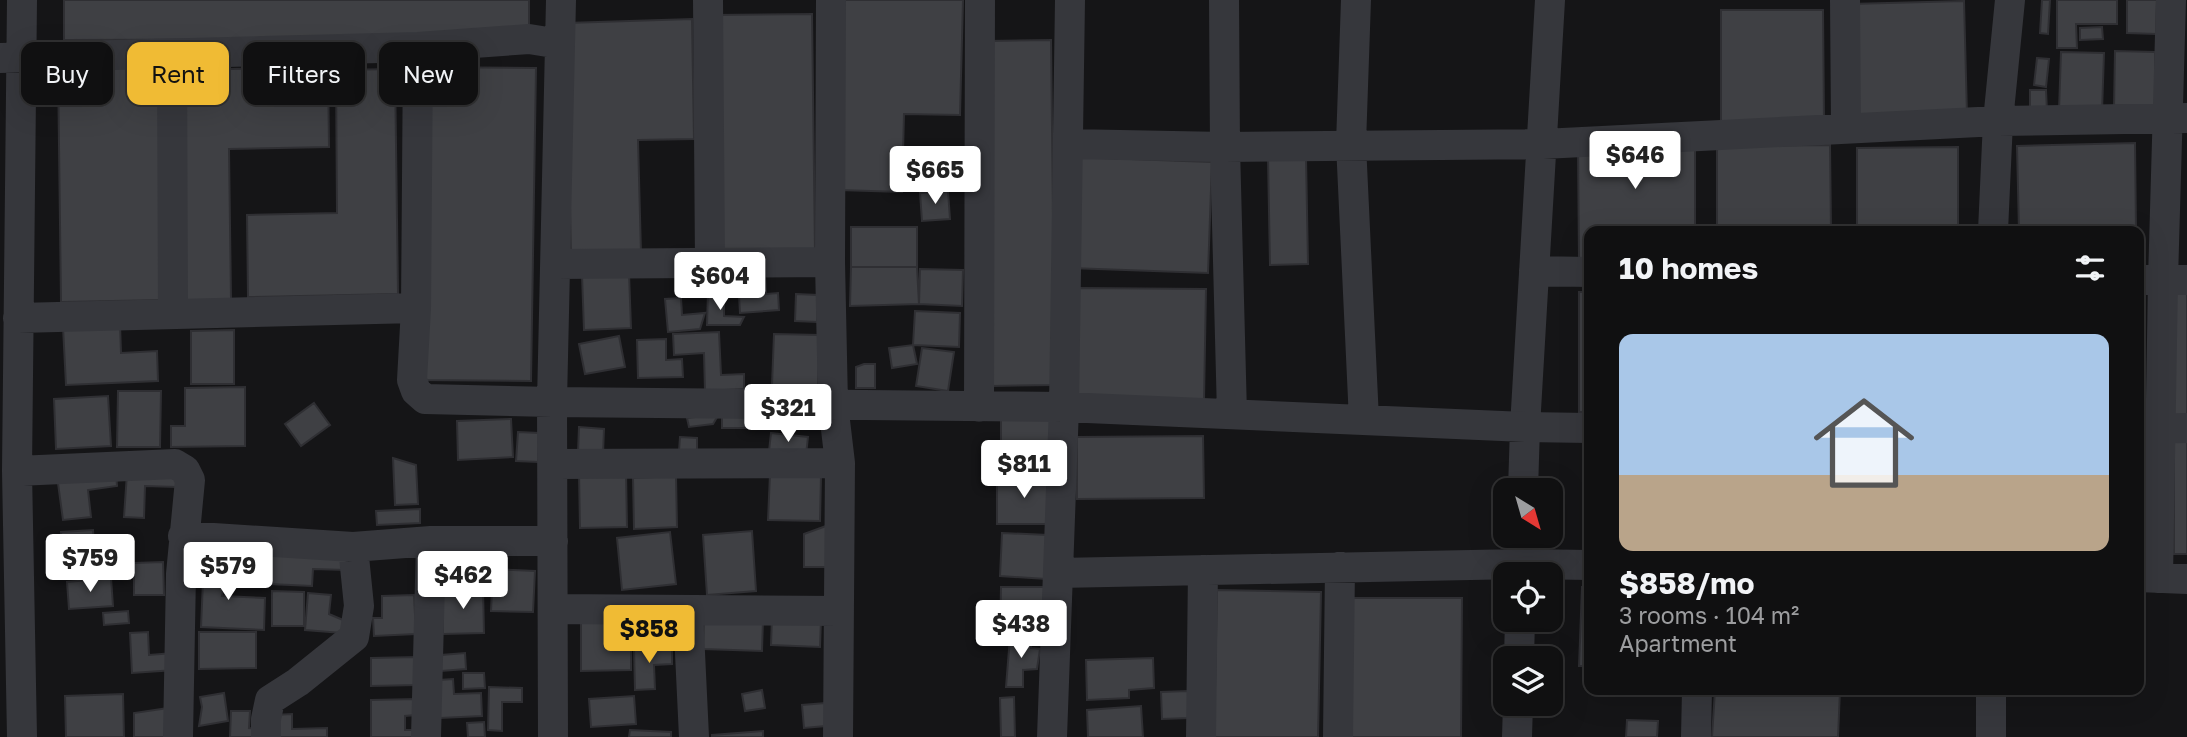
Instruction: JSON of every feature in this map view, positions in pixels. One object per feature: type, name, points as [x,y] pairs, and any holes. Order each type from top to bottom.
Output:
[{"type":"street","points":[[22,0],[11,58],[19,318],[9,397],[17,471],[9,550],[22,737]]},
{"type":"street","points":[[553,737],[552,402],[561,0]]},
{"type":"street","points":[[708,0],[710,263]]},
{"type":"street","points":[[831,0],[830,262],[834,404],[840,463],[838,737]]},
{"type":"street","points":[[979,0],[979,407]]},
{"type":"street","points":[[1052,737],[1064,407],[1070,0]]},
{"type":"street","points":[[1224,0],[1232,414]]},
{"type":"street","points":[[1356,0],[1351,144],[1364,420]]},
{"type":"street","points":[[1523,478],[1550,0]]},
{"type":"street","points":[[1845,0],[1846,128]]},
{"type":"street","points":[[1993,226],[1998,121],[2010,0]]},
{"type":"street","points":[[2161,578],[2163,280],[2178,118],[2171,0]]},
{"type":"street","points":[[478,43],[529,39],[560,44]]},
{"type":"street","points":[[229,52],[379,48]]},
{"type":"street","points":[[11,58],[127,55]]},
{"type":"street","points":[[172,105],[173,314]]},
{"type":"street","points":[[418,105],[416,308],[412,380],[416,391],[425,399],[1064,407],[1584,428]]},
{"type":"street","points":[[1068,144],[1225,147],[1543,144],[1998,121],[2178,118]]},
{"type":"street","points":[[556,264],[830,262]]},
{"type":"street","points":[[1534,271],[1584,272]]},
{"type":"street","points":[[19,318],[416,308]]},
{"type":"street","points":[[553,464],[840,463]]},
{"type":"street","points":[[17,471],[175,464],[186,470],[190,480],[183,536],[178,737]]},
{"type":"street","points":[[183,536],[353,548],[431,541],[553,541]]},
{"type":"street","points":[[426,737],[431,541]]},
{"type":"street","points":[[266,737],[270,700],[298,682],[354,637],[359,606],[353,548]]},
{"type":"street","points":[[1058,573],[1340,567],[1521,558],[1584,564]]},
{"type":"street","points":[[1338,737],[1340,567]]},
{"type":"street","points":[[1201,737],[1203,570]]},
{"type":"street","points":[[553,609],[839,611]]},
{"type":"street","points":[[688,611],[694,737]]},
{"type":"street","points":[[1696,737],[1697,695]]},
{"type":"street","points":[[1991,695],[1991,737]]},
{"type":"street","points":[[1517,737],[1518,716]]},
{"type":"building","points":[[64,0],[529,0],[529,39],[64,40]]},
{"type":"building","points":[[844,0],[963,0],[960,115],[904,114],[902,192],[839,190]]},
{"type":"building","points":[[2042,0],[2050,0],[2048,34],[2040,33]]},
{"type":"building","points":[[2057,0],[2117,0],[2117,24],[2076,24],[2077,48],[2057,48]]},
{"type":"building","points":[[2127,0],[2157,0],[2156,34],[2127,33]]},
{"type":"building","points":[[1964,1],[1967,115],[1852,119],[1850,4]]},
{"type":"building","points":[[1721,10],[1823,10],[1824,122],[1721,123]]},
{"type":"building","points":[[812,14],[815,250],[716,251],[714,15]]},
{"type":"building","points":[[692,19],[694,139],[638,140],[641,253],[571,255],[566,23]]},
{"type":"building","points":[[2102,27],[2103,39],[2080,40],[2080,28]]},
{"type":"building","points":[[1051,40],[1055,385],[992,386],[988,41]]},
{"type":"building","points":[[2115,51],[2155,52],[2155,110],[2114,109]]},
{"type":"building","points":[[2061,52],[2104,53],[2102,112],[2059,111]]},
{"type":"building","points":[[2037,58],[2049,59],[2046,87],[2034,85]]},
{"type":"building","points":[[113,65],[127,65],[127,105],[163,105],[165,300],[61,302],[58,105],[113,105]]},
{"type":"building","points":[[478,67],[536,68],[531,381],[417,380],[421,105],[478,105]]},
{"type":"building","points":[[229,69],[243,69],[243,105],[328,105],[329,147],[229,149],[231,300],[183,301],[180,105],[229,105]]},
{"type":"building","points":[[379,69],[379,105],[395,105],[398,294],[248,297],[247,215],[337,213],[336,105],[365,105],[365,70]]},
{"type":"building","points":[[2030,90],[2046,90],[2047,111],[2030,112]]},
{"type":"building","points":[[2135,143],[2136,226],[2019,226],[2017,146]]},
{"type":"building","points":[[1830,145],[1831,226],[1717,226],[1717,146]]},
{"type":"building","points":[[1695,147],[1695,226],[1584,226],[1584,259],[1579,259],[1578,148]]},
{"type":"building","points":[[1958,147],[1958,226],[1857,226],[1857,148]]},
{"type":"building","points":[[1075,157],[1212,162],[1208,273],[1070,268]]},
{"type":"building","points":[[1306,157],[1308,264],[1270,265],[1268,158]]},
{"type":"building","points":[[948,191],[950,219],[922,221],[920,193]]},
{"type":"building","points":[[851,227],[917,227],[917,267],[851,267]]},
{"type":"building","points":[[851,267],[917,267],[919,304],[850,306]]},
{"type":"building","points":[[920,269],[963,270],[962,306],[919,304]]},
{"type":"building","points":[[629,273],[631,328],[584,330],[582,275]]},
{"type":"building","points":[[765,276],[766,294],[778,293],[779,310],[740,313],[738,278]]},
{"type":"building","points":[[1079,288],[1206,289],[1204,401],[1077,400]]},
{"type":"building","points":[[2187,291],[2187,415],[2171,416],[2168,292]]},
{"type":"building","points":[[708,292],[724,293],[724,316],[744,317],[740,325],[707,325]]},
{"type":"building","points":[[1579,292],[1584,292],[1584,412],[1579,412]]},
{"type":"building","points":[[796,294],[818,295],[817,322],[795,321]]},
{"type":"building","points":[[681,298],[682,315],[705,313],[700,329],[668,332],[665,299]]},
{"type":"building","points":[[915,311],[960,313],[959,347],[913,345]]},
{"type":"building","points":[[120,324],[121,353],[157,351],[158,381],[66,385],[63,327]]},
{"type":"building","points":[[234,330],[234,384],[191,384],[191,331]]},
{"type":"building","points":[[719,332],[721,375],[744,374],[744,389],[705,391],[704,353],[674,355],[673,334]]},
{"type":"building","points":[[774,334],[820,335],[818,385],[772,385]]},
{"type":"building","points":[[619,336],[625,367],[585,374],[579,344]]},
{"type":"building","points":[[666,339],[666,360],[682,359],[683,377],[638,378],[637,340]]},
{"type":"building","points":[[913,345],[917,364],[892,368],[889,348]]},
{"type":"building","points":[[922,348],[954,352],[948,391],[916,386]]},
{"type":"building","points":[[875,364],[875,388],[856,388],[856,367]]},
{"type":"building","points":[[245,387],[245,446],[171,447],[171,426],[185,426],[185,388]]},
{"type":"building","points":[[118,391],[161,391],[160,447],[117,447]]},
{"type":"building","points":[[108,396],[111,446],[56,449],[54,399]]},
{"type":"building","points":[[314,403],[330,425],[301,446],[285,424]]},
{"type":"building","points":[[722,411],[772,412],[772,428],[722,428]]},
{"type":"building","points":[[719,414],[713,424],[689,427],[687,418]]},
{"type":"building","points":[[1057,418],[1057,466],[1001,467],[1001,419]]},
{"type":"building","points":[[511,419],[513,457],[458,460],[457,421]]},
{"type":"building","points":[[579,427],[604,429],[603,454],[578,452]]},
{"type":"building","points":[[518,432],[539,433],[538,462],[516,461]]},
{"type":"building","points":[[771,433],[808,437],[806,455],[769,451]]},
{"type":"building","points":[[1203,436],[1204,498],[1077,499],[1077,437]]},
{"type":"building","points":[[680,437],[697,438],[697,452],[679,451]]},
{"type":"building","points":[[2187,441],[2187,554],[2174,554],[2174,442]]},
{"type":"building","points":[[393,458],[416,465],[418,504],[395,505]]},
{"type":"building","points":[[116,472],[117,486],[88,490],[91,517],[63,520],[57,476]]},
{"type":"building","points":[[626,472],[627,527],[580,528],[579,473]]},
{"type":"building","points":[[127,473],[177,476],[176,487],[145,486],[144,518],[124,517]]},
{"type":"building","points":[[770,474],[821,476],[820,521],[768,520]]},
{"type":"building","points":[[676,476],[677,527],[634,529],[633,478]]},
{"type":"building","points":[[997,477],[1052,477],[1052,524],[997,524]]},
{"type":"building","points":[[420,509],[420,523],[377,525],[376,511]]},
{"type":"building","points":[[826,526],[826,567],[804,567],[804,534]]},
{"type":"building","points":[[93,530],[95,564],[63,565],[61,532]]},
{"type":"building","points":[[752,531],[756,591],[707,595],[703,535]]},
{"type":"building","points":[[670,532],[676,584],[622,590],[617,538]]},
{"type":"building","points":[[1002,533],[1048,535],[1046,579],[1000,576]]},
{"type":"building","points":[[486,549],[487,577],[443,579],[442,550]]},
{"type":"building","points":[[227,552],[262,554],[261,584],[243,583],[243,569],[227,569]]},
{"type":"building","points":[[271,555],[347,558],[346,570],[313,569],[312,586],[269,584]]},
{"type":"building","points":[[204,558],[224,559],[227,569],[222,596],[265,598],[264,630],[201,627]]},
{"type":"building","points":[[163,562],[164,595],[134,595],[134,563]]},
{"type":"building","points":[[493,569],[535,571],[533,612],[491,611]]},
{"type":"building","points":[[111,578],[113,606],[69,609],[67,582]]},
{"type":"building","points":[[1001,587],[1044,587],[1044,601],[1029,601],[1028,628],[1000,636]]},
{"type":"building","points":[[1582,587],[1584,587],[1584,666],[1579,666]]},
{"type":"building","points":[[442,589],[483,589],[484,633],[443,634]]},
{"type":"building","points":[[1217,590],[1321,592],[1318,737],[1214,737]]},
{"type":"building","points":[[272,591],[304,592],[304,626],[272,626]]},
{"type":"building","points":[[308,593],[331,595],[329,614],[343,620],[342,633],[305,630]]},
{"type":"building","points":[[414,595],[416,634],[374,636],[373,618],[382,618],[382,596]]},
{"type":"building","points":[[1350,598],[1462,598],[1461,737],[1349,737]]},
{"type":"building","points":[[128,611],[129,623],[104,625],[103,613]]},
{"type":"building","points":[[704,617],[763,619],[762,651],[703,649]]},
{"type":"building","points":[[772,617],[821,619],[820,647],[771,645]]},
{"type":"building","points":[[581,621],[631,621],[631,670],[581,671]]},
{"type":"building","points":[[148,632],[149,655],[173,653],[175,670],[132,673],[130,633]]},
{"type":"building","points":[[199,632],[256,632],[256,668],[199,669]]},
{"type":"building","points":[[1010,637],[1030,637],[1031,648],[1040,649],[1037,669],[1023,670],[1023,687],[1006,687]]},
{"type":"building","points":[[672,647],[672,664],[654,665],[655,689],[635,690],[634,648]]},
{"type":"building","points":[[465,653],[466,669],[441,671],[441,655]]},
{"type":"building","points":[[417,657],[417,685],[371,686],[371,658]]},
{"type":"building","points":[[1153,658],[1154,688],[1129,690],[1129,698],[1087,700],[1086,660]]},
{"type":"building","points":[[463,673],[484,673],[485,688],[463,689]]},
{"type":"building","points":[[453,679],[454,694],[481,693],[482,716],[440,718],[439,680]]},
{"type":"building","points":[[489,687],[522,688],[522,702],[502,702],[502,731],[488,730]]},
{"type":"building","points":[[762,690],[765,708],[745,711],[742,694]]},
{"type":"building","points":[[1188,691],[1189,718],[1162,719],[1161,692]]},
{"type":"building","points":[[224,693],[228,721],[199,726],[202,707],[200,697]]},
{"type":"building","points":[[123,694],[124,737],[66,737],[65,696]]},
{"type":"building","points":[[1715,695],[1840,695],[1838,737],[1712,737]]},
{"type":"building","points":[[634,696],[636,724],[591,727],[589,699]]},
{"type":"building","points":[[1014,697],[1015,737],[1001,737],[1000,698]]},
{"type":"building","points":[[416,699],[416,715],[405,716],[405,730],[421,730],[421,737],[371,737],[371,700]]},
{"type":"building","points":[[825,703],[826,726],[804,728],[802,705]]},
{"type":"building","points":[[1141,706],[1143,737],[1088,737],[1087,710]]},
{"type":"building","points":[[175,707],[174,737],[134,737],[134,713]]},
{"type":"building","points":[[231,711],[250,711],[249,728],[263,729],[262,737],[230,737]]},
{"type":"building","points":[[292,714],[292,729],[327,728],[327,737],[275,737],[274,715]]},
{"type":"building","points":[[1627,720],[1658,721],[1657,737],[1626,737]]},
{"type":"building","points":[[484,722],[485,737],[468,737],[467,723]]},
{"type":"building","points":[[630,730],[671,732],[671,737],[629,737]]},
{"type":"building","points":[[763,731],[763,737],[712,737],[712,735]]}]
